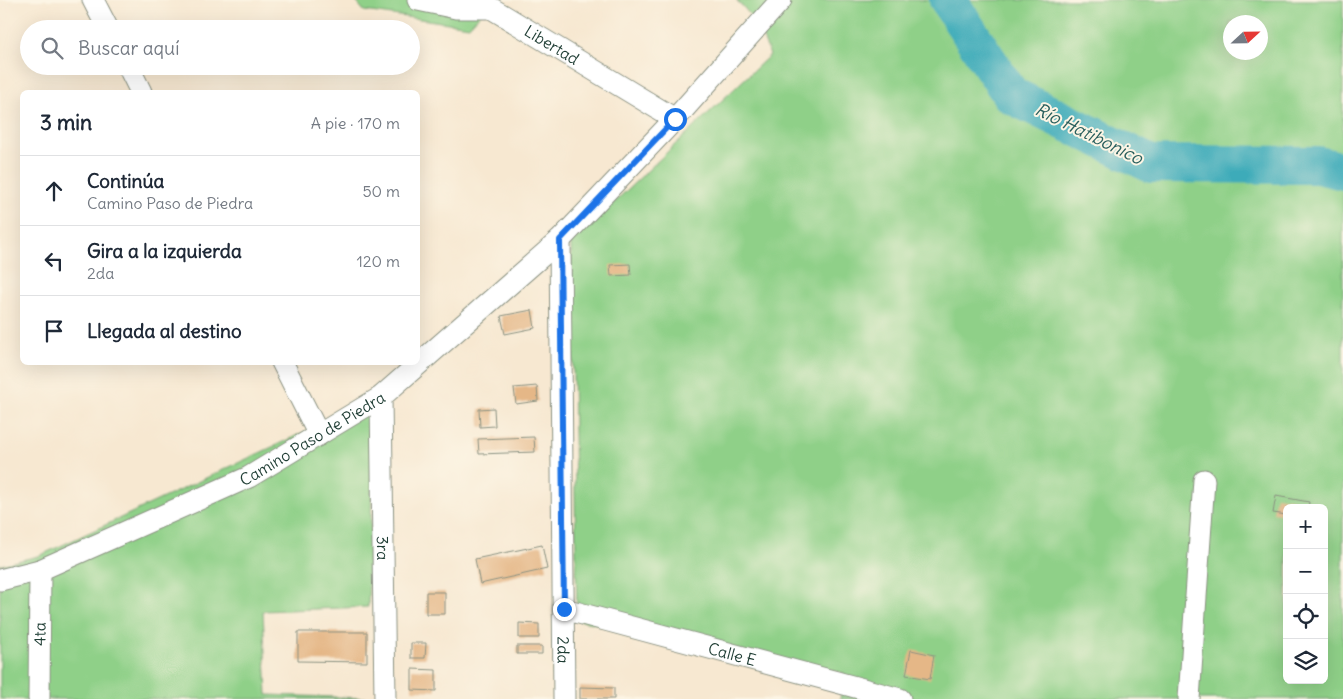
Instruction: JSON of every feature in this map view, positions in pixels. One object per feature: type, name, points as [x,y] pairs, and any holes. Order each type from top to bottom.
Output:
[{"type":"street","points":[[93,0],[103,20]]},
{"type":"street","name":"Libertad","points":[[418,0],[456,8],[491,8],[675,119]]},
{"type":"street","name":"Camino Paso de Piedra","points":[[420,363],[560,240],[675,119],[781,0]]},
{"type":"street","points":[[132,75],[140,90]]},
{"type":"street","name":"2da","points":[[560,240],[564,699]]},
{"type":"street","points":[[284,365],[319,434]]},
{"type":"street","name":"Camino Paso de Piedra","points":[[0,580],[40,570],[249,477],[381,397],[417,365]]},
{"type":"street","name":"3ra","points":[[381,397],[385,699]]},
{"type":"street","points":[[1188,699],[1204,480]]},
{"type":"street","name":"4ta","points":[[38,699],[40,570]]},
{"type":"street","name":"Calle E","points":[[564,609],[900,699]]},
{"type":"green space","points":[[355,0],[493,0],[469,26],[364,11]]},
{"type":"green space","points":[[736,0],[1343,0],[1343,699],[840,699],[844,673],[577,620],[571,243],[770,55],[756,25]]},
{"type":"green space","points":[[375,399],[368,607],[263,611],[267,695],[367,699],[0,699],[0,565],[39,556]]},
{"type":"building","points":[[630,264],[631,275],[611,276],[610,265]]},
{"type":"building","points":[[532,310],[535,328],[505,334],[501,316]]},
{"type":"building","points":[[537,386],[538,401],[516,404],[514,388]]},
{"type":"building","points":[[494,408],[495,426],[480,427],[479,409]]},
{"type":"building","points":[[534,437],[535,452],[479,454],[478,439]]},
{"type":"building","points":[[1276,496],[1309,502],[1309,504],[1283,504],[1283,514],[1273,513]]},
{"type":"building","points":[[542,545],[547,569],[480,584],[475,559]]},
{"type":"building","points":[[426,592],[445,592],[445,614],[426,614]]},
{"type":"building","points":[[519,623],[539,624],[539,638],[519,638]]},
{"type":"building","points":[[298,632],[367,632],[367,662],[298,661]]},
{"type":"building","points":[[411,643],[426,643],[425,658],[411,658]]},
{"type":"building","points":[[517,646],[542,646],[542,654],[517,654]]},
{"type":"building","points":[[911,650],[934,655],[930,679],[906,675]]},
{"type":"building","points":[[412,669],[436,670],[436,691],[412,690]]},
{"type":"building","points":[[580,687],[614,688],[614,699],[580,699]]},
{"type":"waterway","name":"Río Hatibonico","points":[[948,0],[1011,95],[1151,164],[1318,165],[1343,171]]},
{"type":"route","points":[[564,609],[560,240],[675,119]]}]
